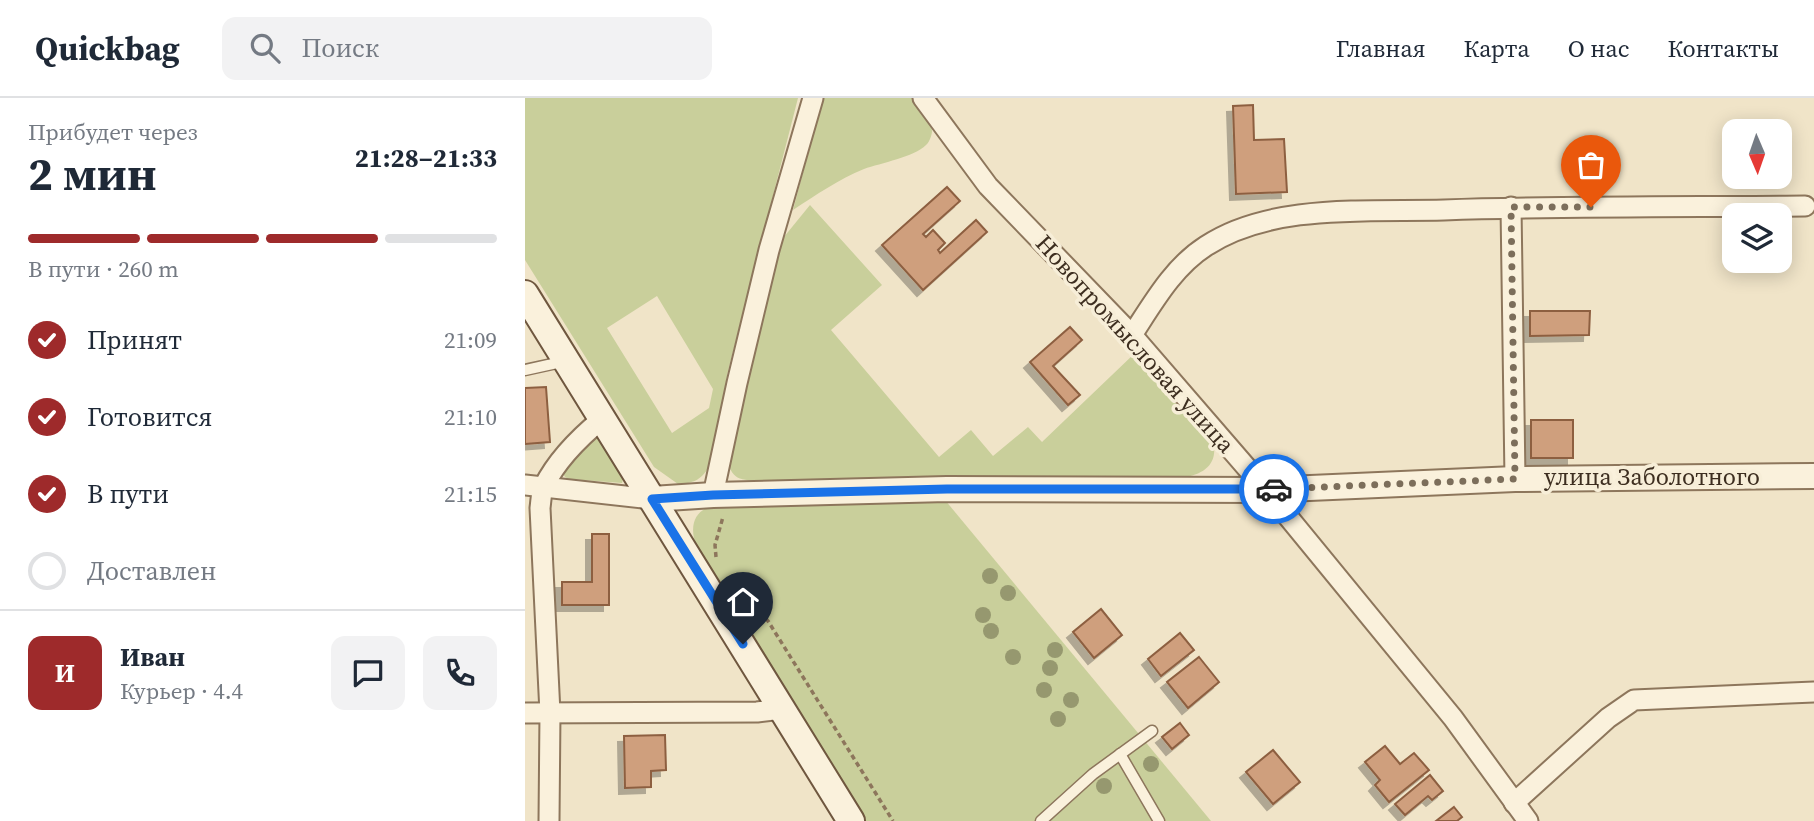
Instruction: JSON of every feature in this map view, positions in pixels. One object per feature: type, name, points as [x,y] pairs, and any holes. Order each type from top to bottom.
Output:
[{"type":"main road","points":[[525,294],[851,821]]},
{"type":"street","points":[[720,500],[737,383],[769,250],[813,98]]},
{"type":"street","name":"Новопромысловая улица","points":[[923,98],[988,186],[1132,335],[1266,490],[1453,718],[1528,821]]},
{"type":"street","points":[[1132,335],[1169,279],[1205,246],[1245,226],[1291,216],[1511,207],[1805,206]]},
{"type":"street","points":[[1511,207],[1515,479]]},
{"type":"street","points":[[549,821],[549,713],[540,508],[534,486],[602,419]]},
{"type":"street","name":"улица Заболотного","points":[[534,486],[652,499],[720,500],[947,489],[1266,490],[1515,479],[1814,476]]},
{"type":"street","points":[[1514,803],[1608,718],[1634,700],[1814,692]]},
{"type":"street","points":[[525,713],[757,712],[782,709]]},
{"type":"lane","points":[[525,370],[567,361]]},
{"type":"lane","points":[[1041,821],[1093,774],[1151,731]]},
{"type":"lane","points":[[1120,754],[1159,821]]},
{"type":"path","points":[[716,567],[715,545],[720,500]]},
{"type":"path","points":[[731,584],[768,621],[893,821]]},
{"type":"green space","points":[[525,98],[798,98],[728,371],[709,467],[696,480],[678,484],[654,467],[525,260]],"holes":[[[657,296],[713,389],[709,408],[672,433],[607,328]]]},
{"type":"green space","points":[[823,98],[912,98],[930,122],[931,135],[921,149],[855,173],[793,210]]},
{"type":"green space","points":[[810,205],[882,285],[831,330],[939,457],[971,430],[993,456],[1028,427],[1042,442],[1135,353],[1212,437],[1214,454],[1209,466],[1198,474],[1182,478],[764,482],[738,477],[731,470],[727,454],[779,243]]},
{"type":"green space","points":[[597,434],[624,475],[622,483],[569,479],[562,472],[564,466]]},
{"type":"green space","points":[[945,500],[1211,821],[864,821],[696,546],[693,531],[695,519],[703,510],[717,504]]},
{"type":"building","points":[[1253,105],[1254,140],[1284,139],[1287,192],[1236,194],[1233,106]]},
{"type":"building","points":[[947,187],[960,201],[923,234],[926,237],[933,230],[945,243],[938,250],[940,253],[976,220],[987,232],[923,290],[882,245]]},
{"type":"building","points":[[1530,311],[1590,311],[1589,335],[1530,336]]},
{"type":"building","points":[[1070,327],[1082,340],[1053,366],[1080,395],[1068,405],[1030,362]]},
{"type":"building","points":[[546,387],[550,442],[525,444],[525,388]]},
{"type":"building","points":[[1531,420],[1573,420],[1573,458],[1531,458]]},
{"type":"building","points":[[592,534],[609,534],[609,605],[562,605],[562,582],[592,582]]},
{"type":"building","points":[[1101,609],[1122,635],[1094,658],[1073,632]]},
{"type":"building","points":[[1180,633],[1194,650],[1161,676],[1148,659]]},
{"type":"building","points":[[1199,657],[1219,682],[1188,708],[1167,682]]},
{"type":"building","points":[[1180,723],[1189,735],[1172,749],[1162,737]]},
{"type":"building","points":[[665,735],[666,770],[651,771],[651,787],[625,788],[624,736]]},
{"type":"building","points":[[1385,746],[1400,764],[1414,753],[1429,770],[1389,802],[1375,785],[1380,780],[1365,762]]},
{"type":"building","points":[[1273,750],[1300,782],[1273,804],[1246,772]]},
{"type":"building","points":[[1430,775],[1443,791],[1432,800],[1428,796],[1405,815],[1395,804]]},
{"type":"building","points":[[1454,807],[1462,817],[1457,821],[1436,821]]},
{"type":"way so far","points":[[1274,489],[1515,479],[1511,207],[1591,207]]},
{"type":"route","points":[[743,644],[652,499],[947,489],[1274,489]]}]
